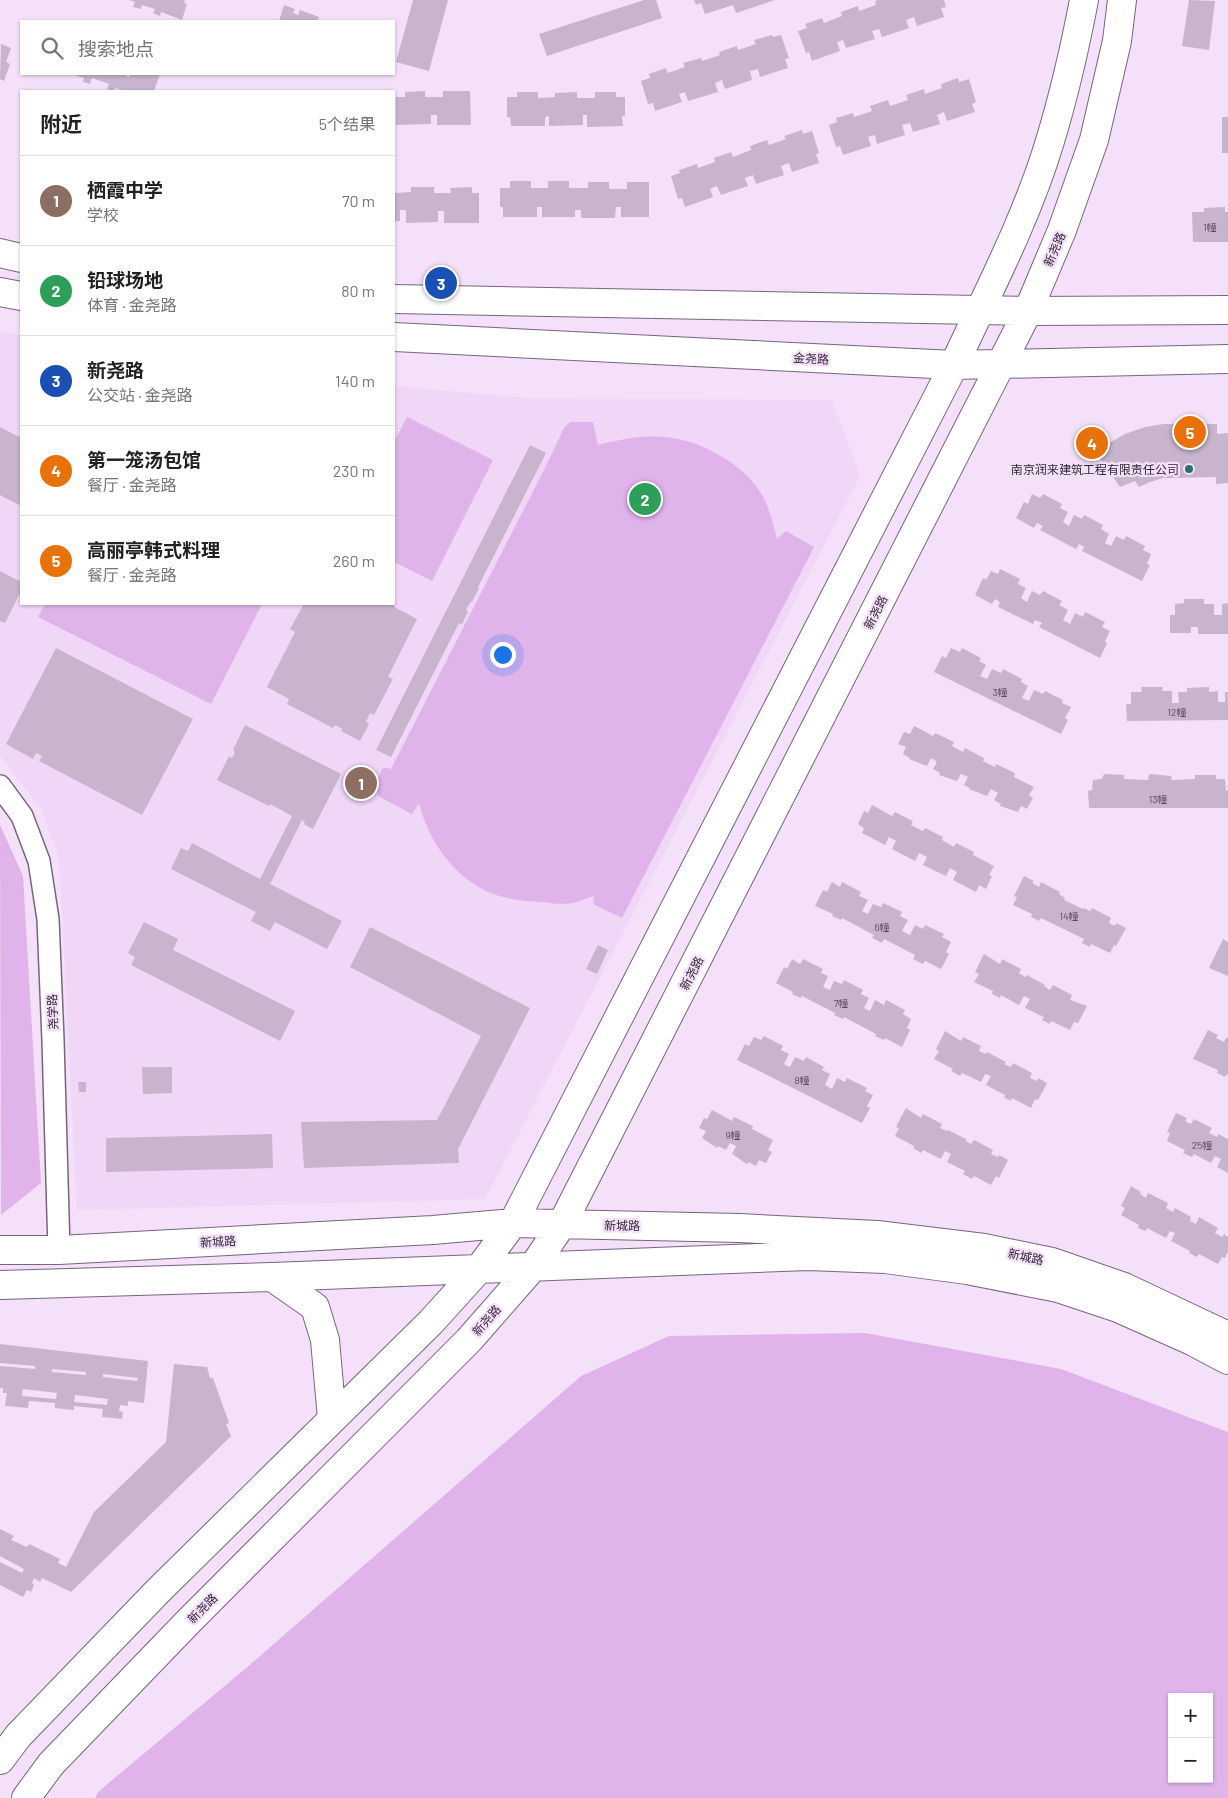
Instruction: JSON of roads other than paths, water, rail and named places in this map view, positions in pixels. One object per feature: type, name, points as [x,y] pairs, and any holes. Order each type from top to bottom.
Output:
[{"type":"main road","points":[[0,1760],[18,1736],[151,1598],[431,1322],[479,1269],[513,1223],[954,365],[1020,220],[1050,142],[1077,41],[1084,0]]},
{"type":"main road","name":"新尧路","points":[[26,1798],[51,1764],[189,1621],[469,1340],[533,1267],[562,1224],[1028,311],[1062,230],[1094,140],[1116,41],[1122,0]]},
{"type":"main road","points":[[0,253],[20,258]]},
{"type":"main road","points":[[0,292],[20,296]]},
{"type":"main road","points":[[395,299],[1028,311],[1228,310]]},
{"type":"main road","name":"金尧路","points":[[395,337],[954,365],[1228,359]]},
{"type":"main road","name":"新城路","points":[[0,1250],[59,1250],[433,1230],[513,1223],[729,1228],[878,1235],[984,1248],[1052,1262],[1124,1287],[1227,1340]]},
{"type":"main road","name":"新城路","points":[[0,1285],[272,1277],[808,1256],[885,1259],[967,1270],[1058,1288],[1118,1308],[1192,1341],[1227,1340]]},
{"type":"main road","points":[[272,1277],[314,1307],[325,1340],[332,1419]]},
{"type":"street","name":"尧学路","points":[[0,786],[22,816],[39,860],[48,919],[59,1250]]},
{"type":"place","name":"新尧路","points":[[441,283]]},
{"type":"place","name":"高丽亭韩式料理","points":[[1190,432]]},
{"type":"place","name":"第一笼汤包馆","points":[[1092,443]]},
{"type":"place","name":"南京润来建筑工程有限责任公司","points":[[1189,469]]},
{"type":"place","name":"铅球场地","points":[[645,499]]},
{"type":"place","name":"栖霞中学","points":[[361,783]]}]
